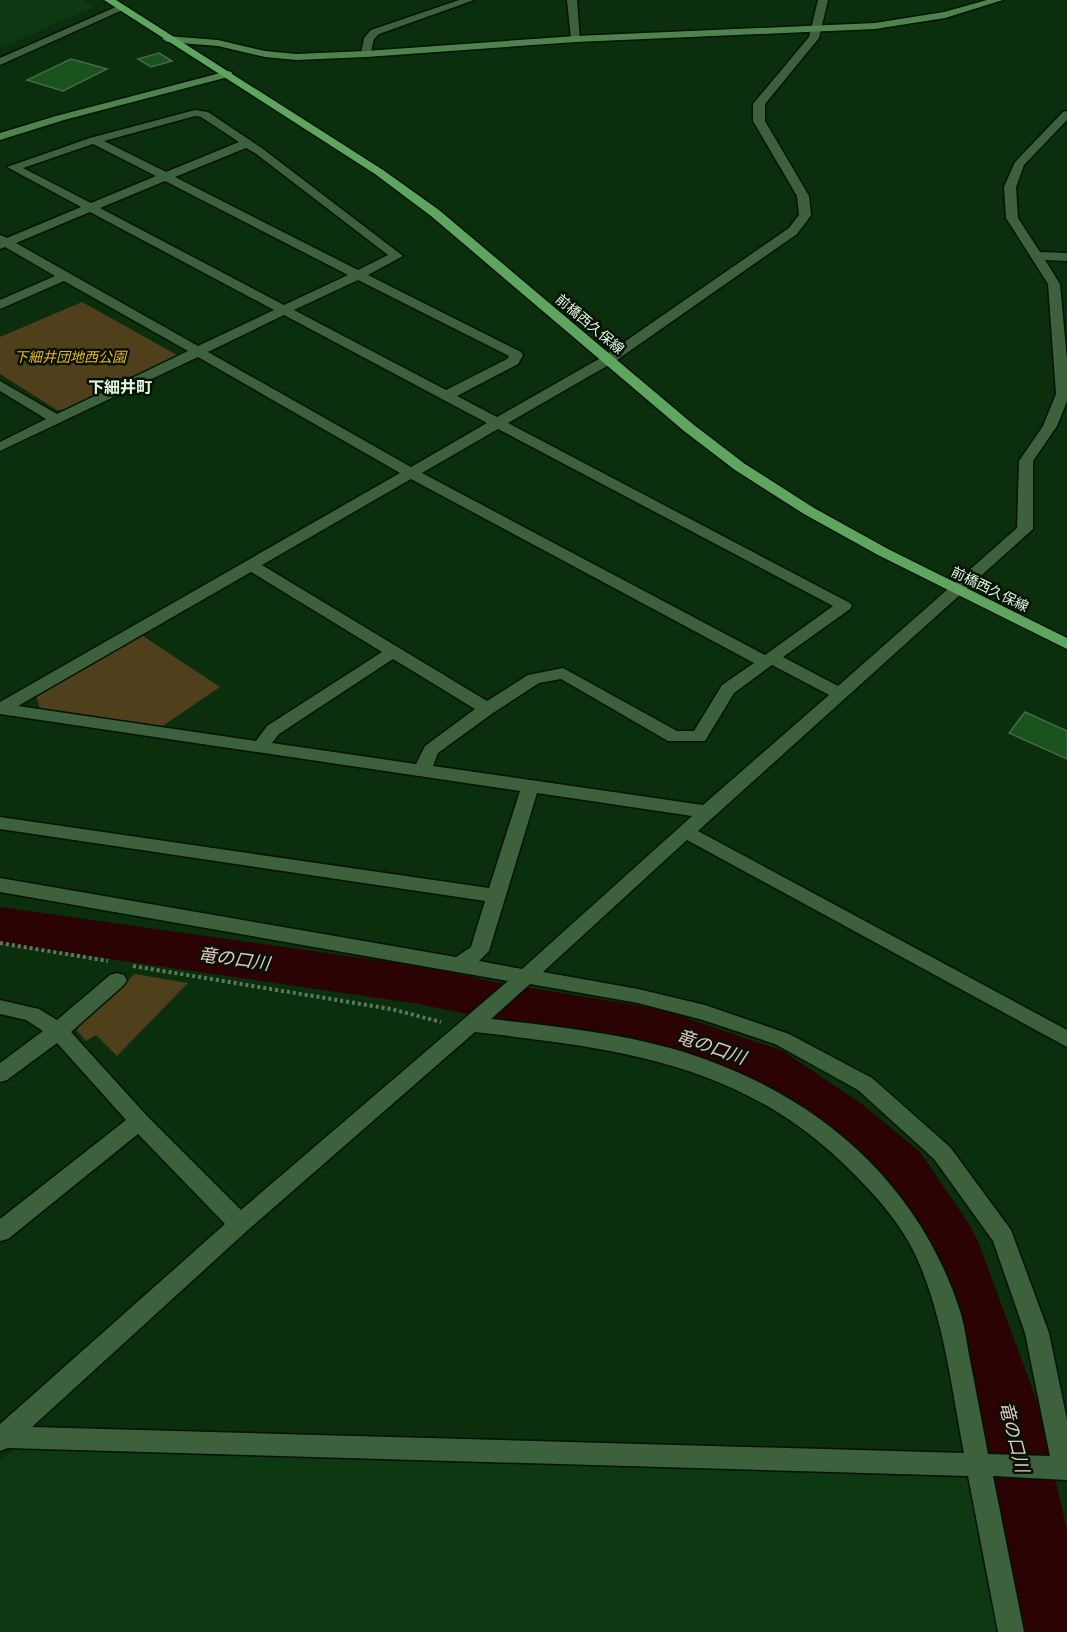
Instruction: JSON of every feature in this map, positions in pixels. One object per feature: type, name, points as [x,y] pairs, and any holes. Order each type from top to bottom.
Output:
[{"type":"main road","name":"前橋西久保線","points":[[109,0],[167,39],[228,74],[335,142],[425,206],[689,428],[740,467],[809,511],[958,591],[1067,644]]},
{"type":"street","points":[[366,54],[369,38],[375,32],[469,0]]},
{"type":"street","points":[[572,0],[576,39]]},
{"type":"street","points":[[0,709],[609,359],[794,231],[805,216],[803,196],[758,116],[759,104],[814,38],[823,0]]},
{"type":"street","points":[[167,39],[218,43],[265,54],[296,57],[366,54],[576,39],[903,23],[945,15],[998,0]]},
{"type":"street","points":[[0,62],[122,8]]},
{"type":"street","points":[[0,137],[60,118],[228,74]]},
{"type":"street","points":[[0,447],[200,353],[285,311],[358,275],[397,256],[259,151],[245,144],[204,114],[195,113],[94,140],[13,167],[90,208],[285,311],[446,396],[497,423],[844,606],[728,689],[699,737],[674,737],[563,673],[534,679],[487,709],[431,750],[422,771]]},
{"type":"street","points":[[1,1437],[240,1224],[524,978],[1025,530],[1026,461],[1050,426],[1065,395],[1054,284],[1012,218],[1010,187],[1019,164],[1067,114]]},
{"type":"street","points":[[94,140],[516,355],[513,361],[446,396]]},
{"type":"street","points":[[2,242],[245,144]]},
{"type":"street","points":[[2,242],[411,473],[768,660],[841,694]]},
{"type":"street","points":[[1037,256],[1067,256]]},
{"type":"street","points":[[0,305],[65,276]]},
{"type":"street","points":[[0,385],[57,420]]},
{"type":"street","points":[[251,565],[487,709]]},
{"type":"street","points":[[260,747],[273,730],[393,652]]},
{"type":"street","points":[[0,709],[707,812]]},
{"type":"street","points":[[461,964],[478,951],[530,786]]},
{"type":"street","points":[[0,823],[495,897]]},
{"type":"street","points":[[686,832],[1067,1039]]},
{"type":"street","points":[[0,885],[461,964],[524,978],[638,996],[705,1012],[782,1039],[866,1084],[942,1153],[1003,1237],[1037,1333],[1063,1468],[1,1437]]},
{"type":"street","points":[[0,1074],[58,1030],[118,969]]},
{"type":"street","points":[[0,1007],[32,1014],[58,1030],[140,1122],[240,1224]]},
{"type":"street","points":[[476,1020],[630,1047],[684,1061],[730,1077],[770,1097],[843,1149],[908,1223],[933,1270],[949,1313],[1011,1632]]},
{"type":"street","points":[[0,1232],[119,1136],[140,1122]]},
{"type":"path","points":[[0,943],[118,969],[391,1009],[437,1022],[476,1020]]},
{"type":"shaded area","points":[[0,0],[82,0],[94,7],[0,48]]},
{"type":"shaded area","points":[[20,1445],[973,1478],[1002,1632],[0,1632],[0,1461]]},
{"type":"green space","name":"下細井団地西公園","points":[[82,302],[177,355],[175,359],[67,410],[57,410],[0,374],[0,337]]},
{"type":"green space","points":[[140,634],[220,687],[161,727],[40,709],[36,695]]},
{"type":"green space","points":[[135,974],[188,983],[117,1056],[96,1035],[86,1041],[77,1031],[81,1021]]},
{"type":"building","points":[[159,53],[172,61],[151,67],[138,59]]},
{"type":"building","points":[[71,59],[107,69],[63,91],[27,80]]},
{"type":"building","points":[[1025,712],[1067,731],[1067,759],[1009,733]]},
{"type":"waterway","name":"竜の口川","points":[[0,925],[419,985],[500,1002],[660,1029],[764,1065],[843,1119],[900,1168],[949,1241],[1007,1404],[1022,1478],[1060,1632]]},
{"type":"district","name":"下細井町","points":[[120,387]]}]
